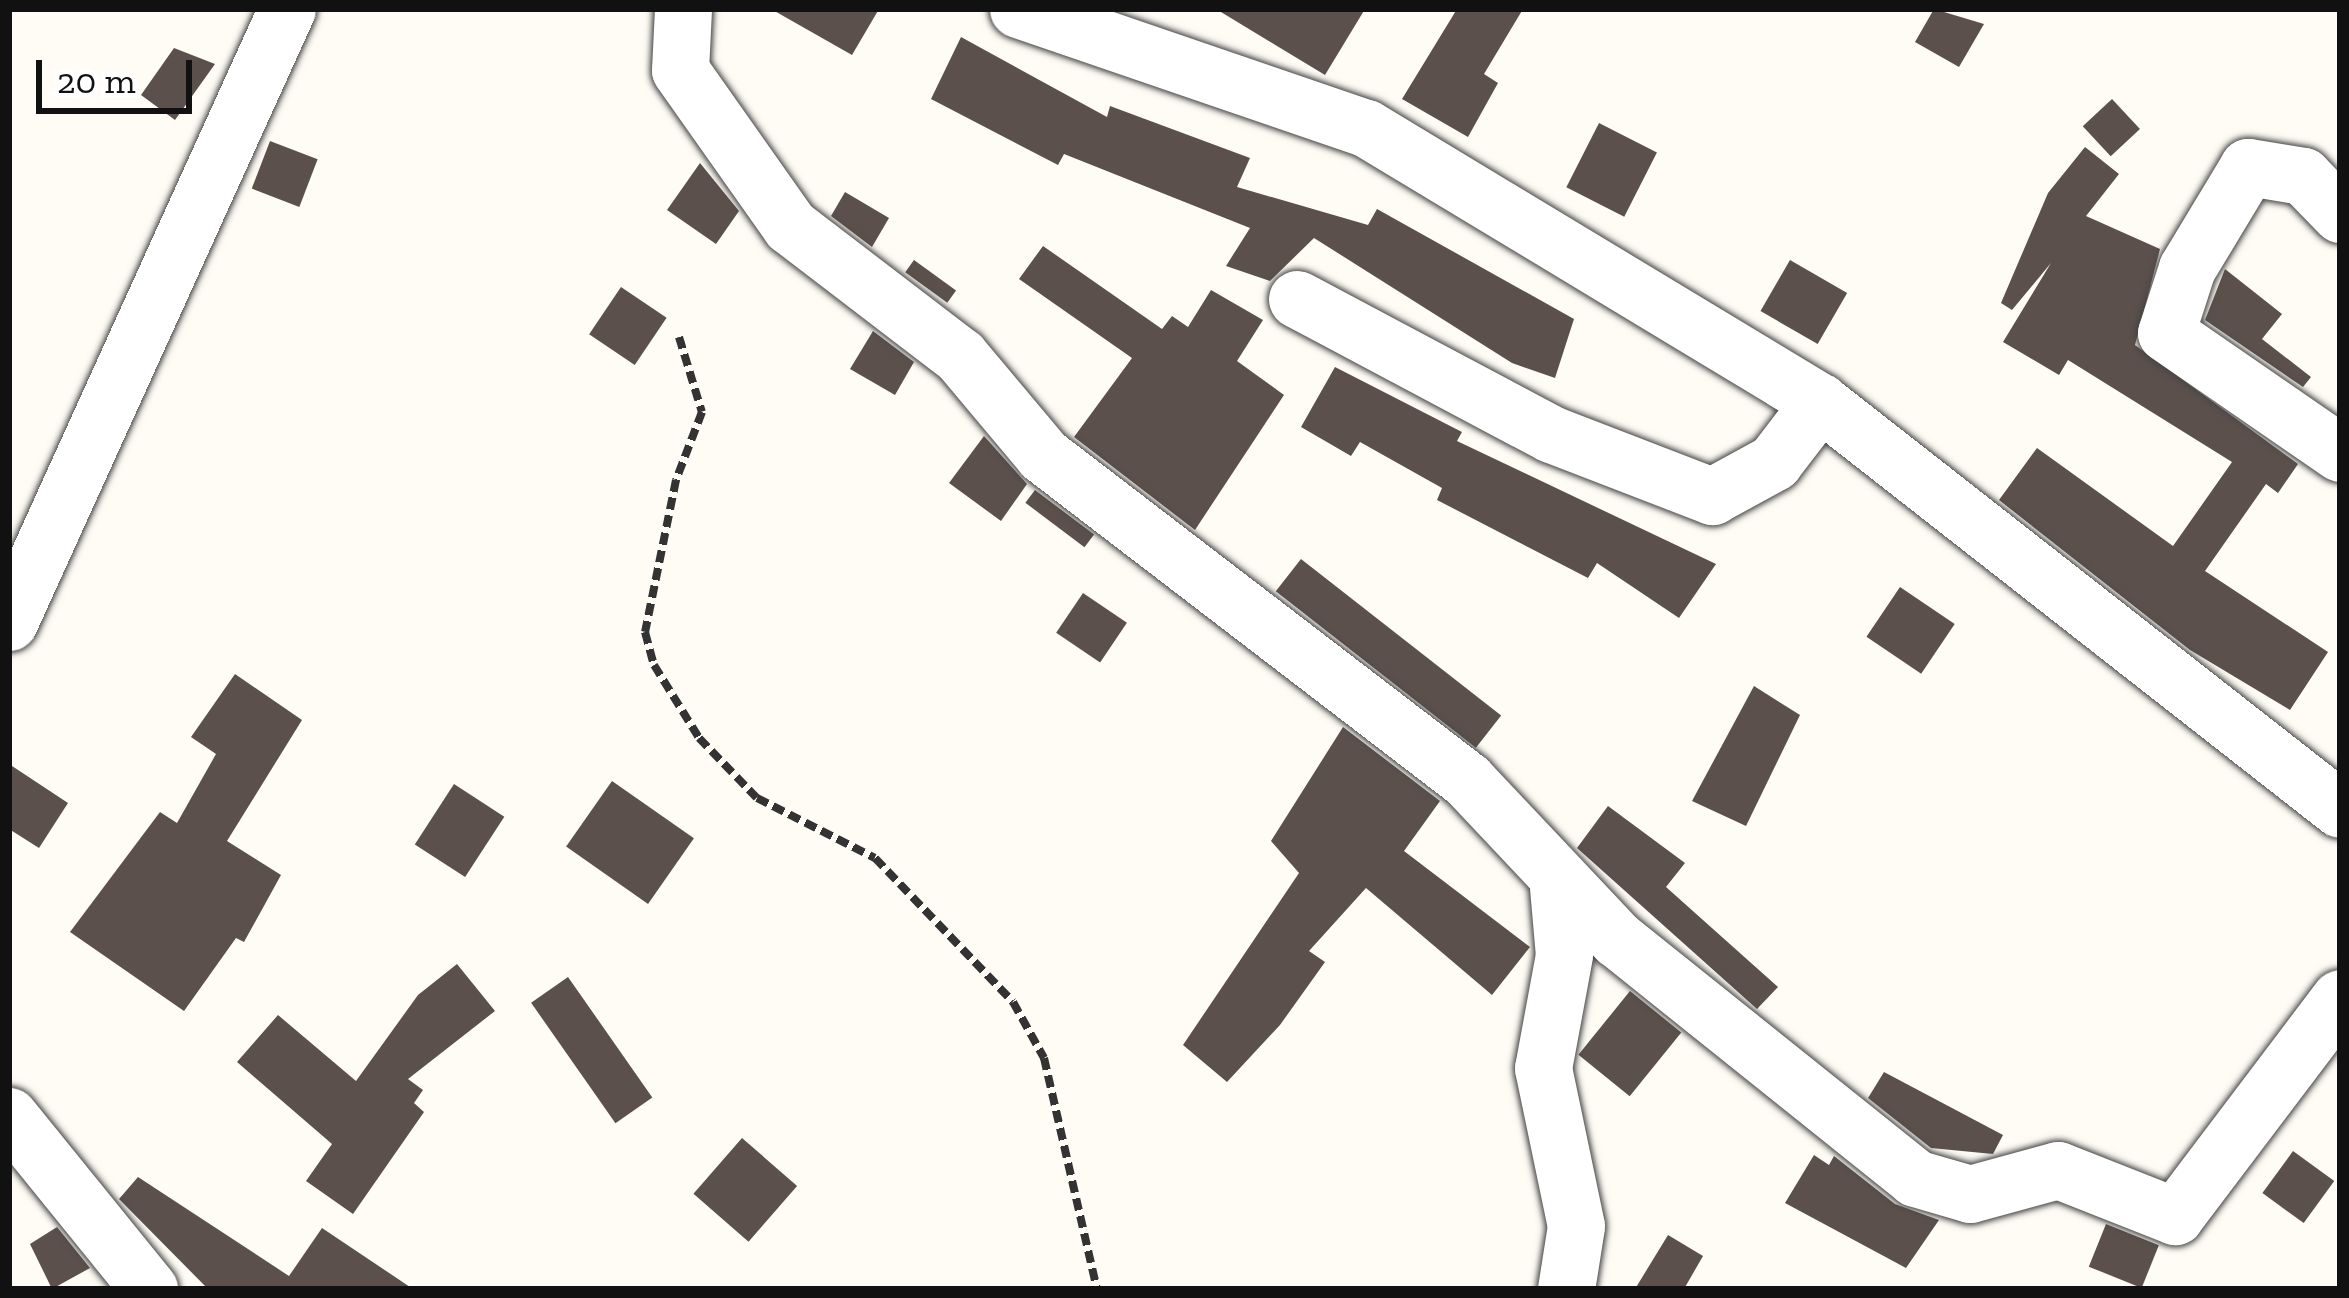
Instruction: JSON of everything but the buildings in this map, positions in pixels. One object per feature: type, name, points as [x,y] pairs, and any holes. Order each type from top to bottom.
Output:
[{"type":"street","points":[[9,622],[287,9]]},
{"type":"street","points":[[683,9],[680,70],[790,226],[960,356],[1042,454],[1467,780],[1558,887],[1851,1133],[1915,1178],[1970,1194],[2058,1170],[2157,1212],[2188,1210],[2340,998]]},
{"type":"street","points":[[1018,9],[1366,128],[1820,402],[2340,809]]},
{"type":"street","points":[[2340,214],[2302,176],[2248,167],[2187,268],[2166,333],[2340,453]]},
{"type":"street","points":[[1297,299],[1551,434],[1712,496],[1774,462],[1820,402]]},
{"type":"street","points":[[1558,887],[1564,955],[1543,1068],[1576,1226],[1566,1289]]},
{"type":"street","points":[[9,1116],[150,1289]]},
{"type":"path","points":[[679,337],[703,412],[676,480],[645,632],[654,664],[699,738],[757,798],[875,858],[1013,1002],[1044,1058],[1097,1289]]}]
